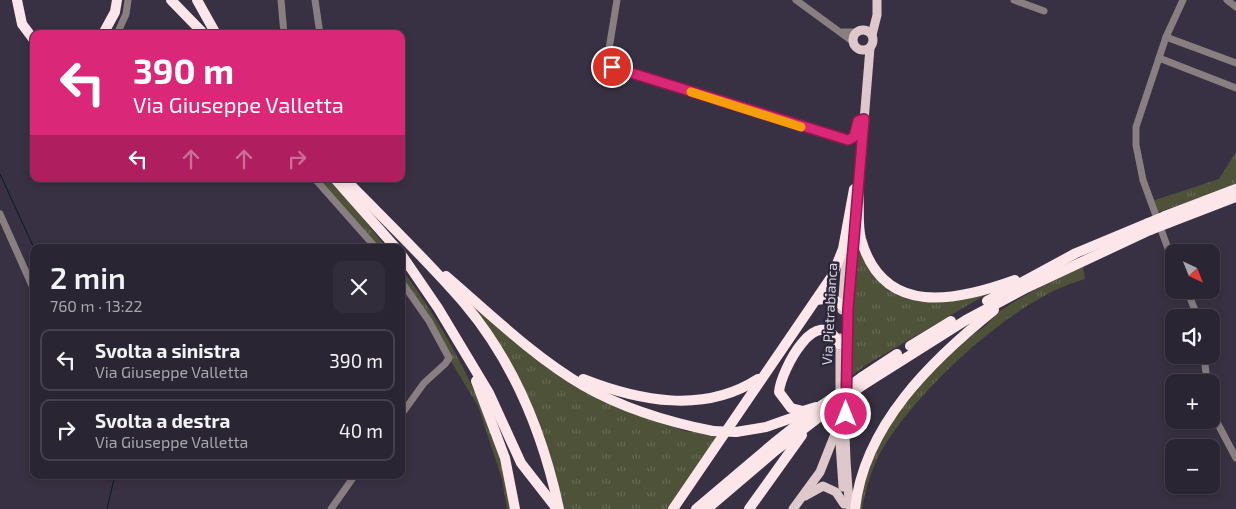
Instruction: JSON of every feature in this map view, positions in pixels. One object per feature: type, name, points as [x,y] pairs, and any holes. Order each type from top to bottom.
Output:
[{"type":"highway","points":[[18,0],[22,24],[30,35]]},
{"type":"highway","points":[[22,0],[26,22],[31,30]]},
{"type":"highway","points":[[105,30],[116,12],[117,0]]},
{"type":"highway","points":[[162,0],[191,30]]},
{"type":"highway","points":[[171,0],[200,30]]},
{"type":"highway","points":[[197,0],[214,30]]},
{"type":"highway","points":[[338,182],[392,244]]},
{"type":"highway","points":[[348,182],[465,304],[496,347],[525,399],[539,433],[552,476],[558,509]]},
{"type":"highway","points":[[856,189],[861,238],[869,261],[881,277],[904,293],[929,299],[959,296],[994,287],[1077,258]]},
{"type":"highway","points":[[673,509],[832,276],[843,249],[856,189]]},
{"type":"highway","points":[[863,381],[966,320],[1077,258],[1236,189]]},
{"type":"highway","points":[[1166,219],[1236,197]]},
{"type":"highway","points":[[418,253],[560,370],[607,398],[646,414],[676,424],[713,431],[736,432],[794,419],[825,408]]},
{"type":"highway","points":[[405,260],[438,308],[466,355],[488,393],[531,484],[550,509]]},
{"type":"highway","points":[[696,509],[774,443],[935,330],[1044,269]]},
{"type":"highway","points":[[855,509],[860,483],[869,456],[902,400],[958,339],[1024,289]]},
{"type":"highway","points":[[816,300],[827,297],[845,306]]},
{"type":"highway","points":[[825,408],[803,411],[791,408],[779,392],[782,377],[810,333],[815,330],[820,328],[831,332],[839,344]]},
{"type":"highway","points":[[466,355],[505,458],[515,509]]},
{"type":"highway","points":[[560,370],[633,395],[674,401],[702,400],[728,395],[763,376]]},
{"type":"highway","points":[[749,509],[812,422],[825,408]]},
{"type":"highway","points":[[707,509],[812,422]]},
{"type":"highway","points":[[521,463],[558,509]]},
{"type":"main road","name":"Via Pietrabianca","points":[[855,45],[860,31],[872,20],[877,0]]},
{"type":"main road","name":"Via Pietrabianca","points":[[846,507],[840,421],[839,344],[845,306],[870,48],[874,42],[872,35],[877,15],[877,0]]},
{"type":"main road","points":[[860,31],[872,35]]},
{"type":"main road","points":[[855,45],[864,51],[870,48]]},
{"type":"main road","points":[[855,45],[869,66]]},
{"type":"main road","name":"Via Pietrabianca","points":[[844,474],[845,306]]},
{"type":"main road","points":[[793,509],[820,472],[831,449],[840,421]]},
{"type":"main road","points":[[820,472],[828,467],[844,474]]},
{"type":"main road","points":[[801,499],[844,474]]},
{"type":"main road","points":[[823,486],[836,492],[846,507]]},
{"type":"street","points":[[119,30],[126,14],[128,0]]},
{"type":"street","points":[[281,0],[284,30]]},
{"type":"street","points":[[315,0],[319,30]]},
{"type":"street","points":[[617,0],[608,55],[609,64],[612,67],[848,140],[854,137],[858,121],[864,119]]},
{"type":"street","points":[[796,0],[843,32],[855,45]]},
{"type":"street","points":[[1014,0],[1044,11]]},
{"type":"street","points":[[1165,244],[1138,162],[1136,145],[1137,122],[1166,37],[1183,0]]},
{"type":"street","points":[[1227,0],[1236,7]]},
{"type":"street","points":[[843,32],[860,31]]},
{"type":"street","points":[[1166,37],[1236,63]]},
{"type":"street","points":[[1159,58],[1236,88]]},
{"type":"street","points":[[318,182],[372,244]]},
{"type":"street","points":[[0,214],[30,281]]},
{"type":"street","points":[[405,287],[429,321],[449,358],[424,383],[405,409]]},
{"type":"street","points":[[1220,428],[1236,458]]},
{"type":"street","points":[[331,509],[352,479]]},
{"type":"green space","points":[[1236,152],[1236,185],[1156,213],[1152,201],[1219,179]]},
{"type":"green space","points":[[320,182],[330,182],[347,199],[384,244],[374,244]]},
{"type":"green space","points":[[859,247],[865,261],[905,297],[916,300],[939,301],[960,299],[992,291],[866,365],[849,378],[852,317]]},
{"type":"green space","points":[[1083,266],[1085,279],[1058,289],[1029,305],[1000,325],[972,348],[920,399],[899,424],[879,455],[870,477],[862,509],[859,509],[865,482],[887,431],[902,407],[938,364],[984,327],[1000,311],[1032,291]]},
{"type":"green space","points":[[405,274],[432,312],[470,383],[500,457],[513,509],[507,509],[502,479],[478,406],[405,286]]},
{"type":"green space","points":[[470,303],[515,341],[633,414],[685,431],[720,435],[669,509],[563,509],[547,447]]},
{"type":"waterway","points":[[0,174],[32,244]]},
{"type":"waterway","points":[[107,509],[114,479]]},
{"type":"slow traffic","points":[[691,92],[801,127]]},
{"type":"route","points":[[612,67],[848,140],[853,139],[856,134],[858,121],[864,119],[848,309],[846,414]]}]
